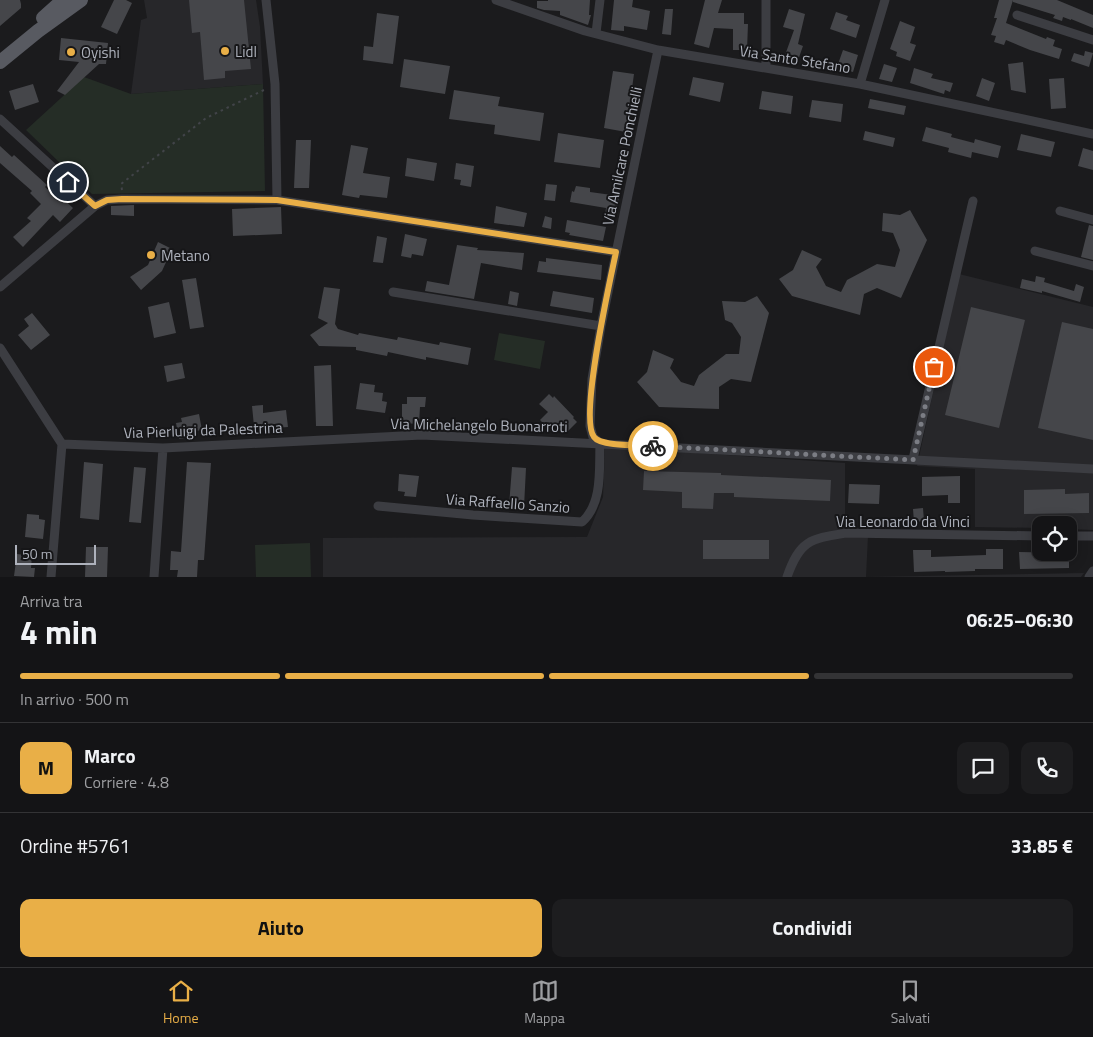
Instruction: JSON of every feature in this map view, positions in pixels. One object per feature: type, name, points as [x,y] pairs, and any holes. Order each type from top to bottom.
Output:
[{"type":"main road","points":[[0,50],[49,15],[63,0]]},
{"type":"main road","points":[[0,62],[38,31],[81,0]]},
{"type":"street","points":[[266,0],[275,84],[277,200]]},
{"type":"street","name":"Via Santo Stefano","points":[[496,0],[521,4],[596,33],[658,50],[860,84],[1093,134]]},
{"type":"street","points":[[596,33],[600,0]]},
{"type":"street","points":[[766,0],[766,68]]},
{"type":"street","points":[[860,84],[885,0]]},
{"type":"street","points":[[1016,15],[1093,40]]},
{"type":"street","name":"Via Amilcare Ponchielli","points":[[600,443],[593,437],[590,426],[592,379],[601,326],[658,50]]},
{"type":"street","points":[[0,119],[95,206]]},
{"type":"street","points":[[0,287],[95,206],[107,200],[122,199],[277,200],[616,252]]},
{"type":"street","points":[[913,460],[973,201]]},
{"type":"street","points":[[1060,211],[1093,220]]},
{"type":"street","points":[[1035,251],[1093,266]]},
{"type":"street","points":[[393,292],[601,326]]},
{"type":"street","points":[[0,348],[62,444],[51,577]]},
{"type":"street","name":"Via Michelangelo Buonarroti","points":[[344,439],[422,435],[1093,469]]},
{"type":"street","name":"Via Pierluigi da Palestrina","points":[[62,444],[163,448],[344,439]]},
{"type":"street","name":"Via Raffaello Sanzio","points":[[378,506],[473,516],[582,522],[588,517],[597,496],[600,443]]},
{"type":"street","points":[[154,577],[163,448]]},
{"type":"street","name":"Via Leonardo da Vinci","points":[[787,577],[797,554],[816,538],[846,533],[1032,536]]},
{"type":"street","points":[[1077,536],[1093,536]]},
{"type":"street","points":[[1089,577],[1093,571]]},
{"type":"path","points":[[122,199],[121,184],[206,118],[275,84]]},
{"type":"shaded area","points":[[144,0],[256,0],[260,27],[263,84],[131,94],[141,20],[147,18]]},
{"type":"shaded area","points":[[84,77],[131,94],[263,84],[265,191],[92,194],[26,130]]},
{"type":"shaded area","points":[[959,274],[1093,307],[1093,530],[1077,529],[1077,516],[1032,516],[1032,528],[975,527],[975,469],[917,466]]},
{"type":"shaded area","points":[[499,333],[545,341],[540,369],[494,360]]},
{"type":"shaded area","points":[[605,447],[845,463],[845,535],[868,536],[866,577],[323,577],[323,538],[587,537],[603,497]]},
{"type":"shaded area","points":[[310,543],[311,577],[256,577],[255,545]]},
{"type":"shaded area","points":[[1084,573],[1081,577],[866,577]]},
{"type":"building","points":[[0,0],[20,0],[21,8],[0,26]]},
{"type":"building","points":[[114,0],[126,0],[132,3],[117,34],[101,27]]},
{"type":"building","name":"Lidl","points":[[189,0],[244,0],[251,69],[225,71],[225,78],[204,80],[200,32],[192,33]]},
{"type":"building","points":[[590,0],[589,15],[591,15],[588,25],[560,15],[560,11],[537,8],[537,1]]},
{"type":"building","points":[[614,0],[633,0],[632,7],[650,11],[647,30],[624,26],[624,31],[611,30]]},
{"type":"building","points":[[705,0],[722,0],[718,13],[744,13],[744,24],[748,24],[747,50],[733,50],[733,29],[714,28],[709,48],[694,44]]},
{"type":"building","points":[[999,0],[1013,0],[1006,23],[1046,39],[1047,37],[1055,40],[1053,46],[1062,49],[1059,59],[1006,40],[1004,45],[994,42],[996,36],[991,35],[997,18],[994,18]]},
{"type":"building","points":[[1013,0],[1057,0],[1093,15],[1093,28],[1063,17],[1062,21],[1053,18],[1055,15],[1013,2]]},
{"type":"building","points":[[665,9],[673,9],[671,35],[662,34]]},
{"type":"building","points":[[789,9],[805,14],[798,44],[803,46],[797,63],[784,58],[794,30],[783,27]]},
{"type":"building","points":[[836,12],[848,16],[846,20],[860,25],[856,38],[830,29]]},
{"type":"building","points":[[377,13],[399,16],[393,64],[363,60],[364,46],[373,47]]},
{"type":"building","points":[[900,21],[915,27],[910,43],[916,45],[910,61],[896,56],[897,52],[890,49]]},
{"type":"building","points":[[61,38],[108,43],[106,64],[99,64],[65,95],[57,91],[79,62],[59,60]]},
{"type":"building","points":[[843,50],[858,55],[853,72],[837,67]]},
{"type":"building","points":[[1085,51],[1093,53],[1089,67],[1071,61],[1074,53],[1084,56]]},
{"type":"building","points":[[404,59],[450,66],[445,94],[400,87]]},
{"type":"building","points":[[1023,62],[1026,93],[1011,90],[1008,64]]},
{"type":"building","points":[[884,64],[897,68],[892,82],[879,79]]},
{"type":"building","points":[[914,68],[933,74],[931,78],[953,83],[950,92],[945,90],[944,94],[910,83]]},
{"type":"building","points":[[613,71],[634,74],[626,132],[604,128]]},
{"type":"building","points":[[693,77],[724,83],[720,102],[689,95]]},
{"type":"building","points":[[982,78],[995,83],[989,101],[976,96]]},
{"type":"building","points":[[1064,78],[1066,108],[1051,109],[1049,79]]},
{"type":"building","points":[[33,84],[39,102],[15,110],[9,91]]},
{"type":"building","points":[[454,90],[500,97],[498,106],[544,113],[540,141],[494,134],[495,125],[449,119]]},
{"type":"building","points":[[762,91],[793,96],[791,114],[759,109]]},
{"type":"building","points":[[870,99],[906,106],[904,115],[868,108]]},
{"type":"building","points":[[812,100],[843,104],[841,122],[809,117]]},
{"type":"building","points":[[926,127],[952,134],[951,137],[974,143],[975,139],[1001,146],[998,158],[972,152],[971,158],[948,152],[949,148],[922,141]]},
{"type":"building","points":[[865,131],[895,138],[893,147],[863,140]]},
{"type":"building","points":[[558,133],[604,140],[600,168],[554,162]]},
{"type":"building","points":[[1021,134],[1055,142],[1051,157],[1017,150]]},
{"type":"building","points":[[296,140],[311,140],[309,188],[294,188]]},
{"type":"building","points":[[351,145],[368,148],[363,173],[390,177],[387,198],[360,195],[359,198],[342,195]]},
{"type":"building","points":[[0,146],[12,157],[14,155],[47,185],[45,187],[58,199],[61,197],[73,208],[60,222],[53,215],[23,247],[13,237],[31,221],[27,218],[41,204],[30,193],[32,191],[0,163]]},
{"type":"building","points":[[1083,148],[1093,151],[1093,170],[1078,166]]},
{"type":"building","points":[[407,158],[437,163],[434,181],[405,176]]},
{"type":"building","points":[[456,163],[474,166],[471,187],[460,185],[461,180],[454,179]]},
{"type":"building","points":[[546,184],[557,185],[555,201],[544,200]]},
{"type":"building","points":[[576,186],[590,188],[590,192],[619,196],[617,209],[615,209],[613,217],[605,216],[606,208],[570,202],[572,191],[574,192]]},
{"type":"building","points":[[134,205],[134,216],[111,215],[111,206]]},
{"type":"building","points":[[496,206],[527,213],[524,227],[494,223]]},
{"type":"building","points":[[281,207],[282,234],[233,236],[232,209]]},
{"type":"building","points":[[910,210],[927,240],[901,298],[877,288],[864,294],[860,315],[792,296],[779,279],[793,270],[802,250],[822,259],[816,267],[826,286],[841,292],[847,280],[877,264],[895,267],[900,250],[893,233],[882,231],[883,213],[900,215]]},
{"type":"building","points":[[545,216],[552,218],[551,229],[542,227]]},
{"type":"building","points":[[567,220],[606,227],[603,241],[569,235],[570,233],[565,232]]},
{"type":"building","points":[[1089,225],[1093,226],[1093,260],[1081,257]]},
{"type":"building","points":[[405,234],[427,239],[423,256],[412,254],[411,258],[401,256]]},
{"type":"building","points":[[377,236],[387,238],[383,263],[373,262]]},
{"type":"building","points":[[158,242],[172,249],[162,271],[141,290],[130,277],[148,265]]},
{"type":"building","points":[[457,245],[478,248],[477,250],[524,253],[522,270],[481,263],[474,299],[425,291],[427,281],[449,285]]},
{"type":"building","points":[[546,258],[602,265],[601,280],[537,272],[539,261],[546,262]]},
{"type":"building","points":[[1036,276],[1045,278],[1044,282],[1074,291],[1076,284],[1084,287],[1080,302],[1042,291],[1042,293],[1020,288],[1022,279],[1035,282]]},
{"type":"building","points":[[196,278],[204,327],[190,329],[182,280]]},
{"type":"building","points":[[324,287],[340,289],[335,324],[338,329],[358,335],[359,333],[397,340],[398,337],[439,345],[440,342],[471,348],[468,365],[426,357],[426,360],[388,352],[387,356],[356,350],[356,347],[319,346],[310,335],[328,323],[318,318]]},
{"type":"building","points":[[510,291],[519,293],[517,306],[508,304]]},
{"type":"building","points":[[553,291],[594,298],[592,313],[550,306]]},
{"type":"building","points":[[757,296],[769,313],[751,382],[731,379],[719,387],[719,409],[659,407],[637,382],[647,372],[653,350],[674,359],[670,368],[681,382],[694,386],[699,375],[726,354],[739,354],[741,337],[732,323],[725,320],[722,301],[745,302]]},
{"type":"building","points":[[169,302],[176,333],[154,338],[148,307]]},
{"type":"building","points":[[971,307],[1025,320],[999,428],[945,415]]},
{"type":"building","points":[[32,313],[50,335],[31,350],[18,335],[29,326],[24,319]]},
{"type":"building","points":[[1062,322],[1093,329],[1093,440],[1038,428]]},
{"type":"building","points":[[182,363],[185,378],[167,382],[164,366]]},
{"type":"building","points":[[331,365],[333,426],[316,426],[314,366]]},
{"type":"building","points":[[360,383],[375,385],[374,392],[383,393],[382,401],[387,402],[385,413],[356,409]]},
{"type":"building","points":[[549,394],[553,398],[554,396],[577,422],[567,432],[559,423],[551,431],[540,420],[548,412],[539,404]]},
{"type":"building","points":[[407,397],[426,397],[425,407],[420,407],[419,424],[402,423],[402,404],[407,404]]},
{"type":"building","points":[[263,405],[263,413],[286,410],[288,427],[275,428],[275,424],[254,426],[252,406]]},
{"type":"building","points":[[199,414],[202,430],[196,431],[197,436],[179,439],[176,423],[182,422],[181,418]]},
{"type":"building","points":[[84,462],[103,464],[99,520],[80,518]]},
{"type":"building","points":[[187,462],[211,463],[204,560],[198,560],[197,577],[177,577],[178,570],[170,570],[171,551],[181,552]]},
{"type":"building","points":[[134,467],[146,468],[141,523],[129,522]]},
{"type":"building","points":[[512,467],[526,468],[524,507],[509,506]]},
{"type":"building","points":[[644,471],[721,473],[721,475],[831,480],[830,501],[734,497],[734,493],[714,493],[713,509],[682,508],[682,492],[643,490]]},
{"type":"building","points":[[399,474],[419,476],[416,497],[404,496],[405,492],[398,491]]},
{"type":"building","points":[[960,476],[960,503],[948,503],[948,495],[922,496],[922,477]]},
{"type":"building","points":[[849,484],[880,485],[879,504],[848,503]]},
{"type":"building","points":[[1065,489],[1065,494],[1089,493],[1089,513],[1024,514],[1024,490]]},
{"type":"building","points":[[923,508],[924,521],[914,522],[913,509]]},
{"type":"building","points":[[27,514],[39,515],[39,519],[45,520],[43,539],[25,537]]},
{"type":"building","points":[[703,540],[769,540],[769,559],[703,559]]},
{"type":"building","points":[[86,547],[108,547],[107,577],[85,577]]},
{"type":"building","points":[[986,549],[1003,549],[1003,569],[914,572],[913,550],[931,550],[931,557],[986,555]]},
{"type":"building","points":[[1019,552],[1032,552],[1032,561],[1069,561],[1069,568],[1020,569]]},
{"type":"building","points":[[17,554],[32,556],[31,568],[35,568],[34,577],[14,576]]},
{"type":"way so far","points":[[653,446],[913,460],[934,367]]},
{"type":"place","name":"Lidl","points":[[225,51]]},
{"type":"place","name":"Oyishi","points":[[71,52]]},
{"type":"place","name":"Metano","points":[[151,255]]},
{"type":"route","points":[[68,182],[95,206],[107,200],[122,199],[277,200],[616,252],[592,379],[590,426],[593,437],[600,443],[653,446]]}]
